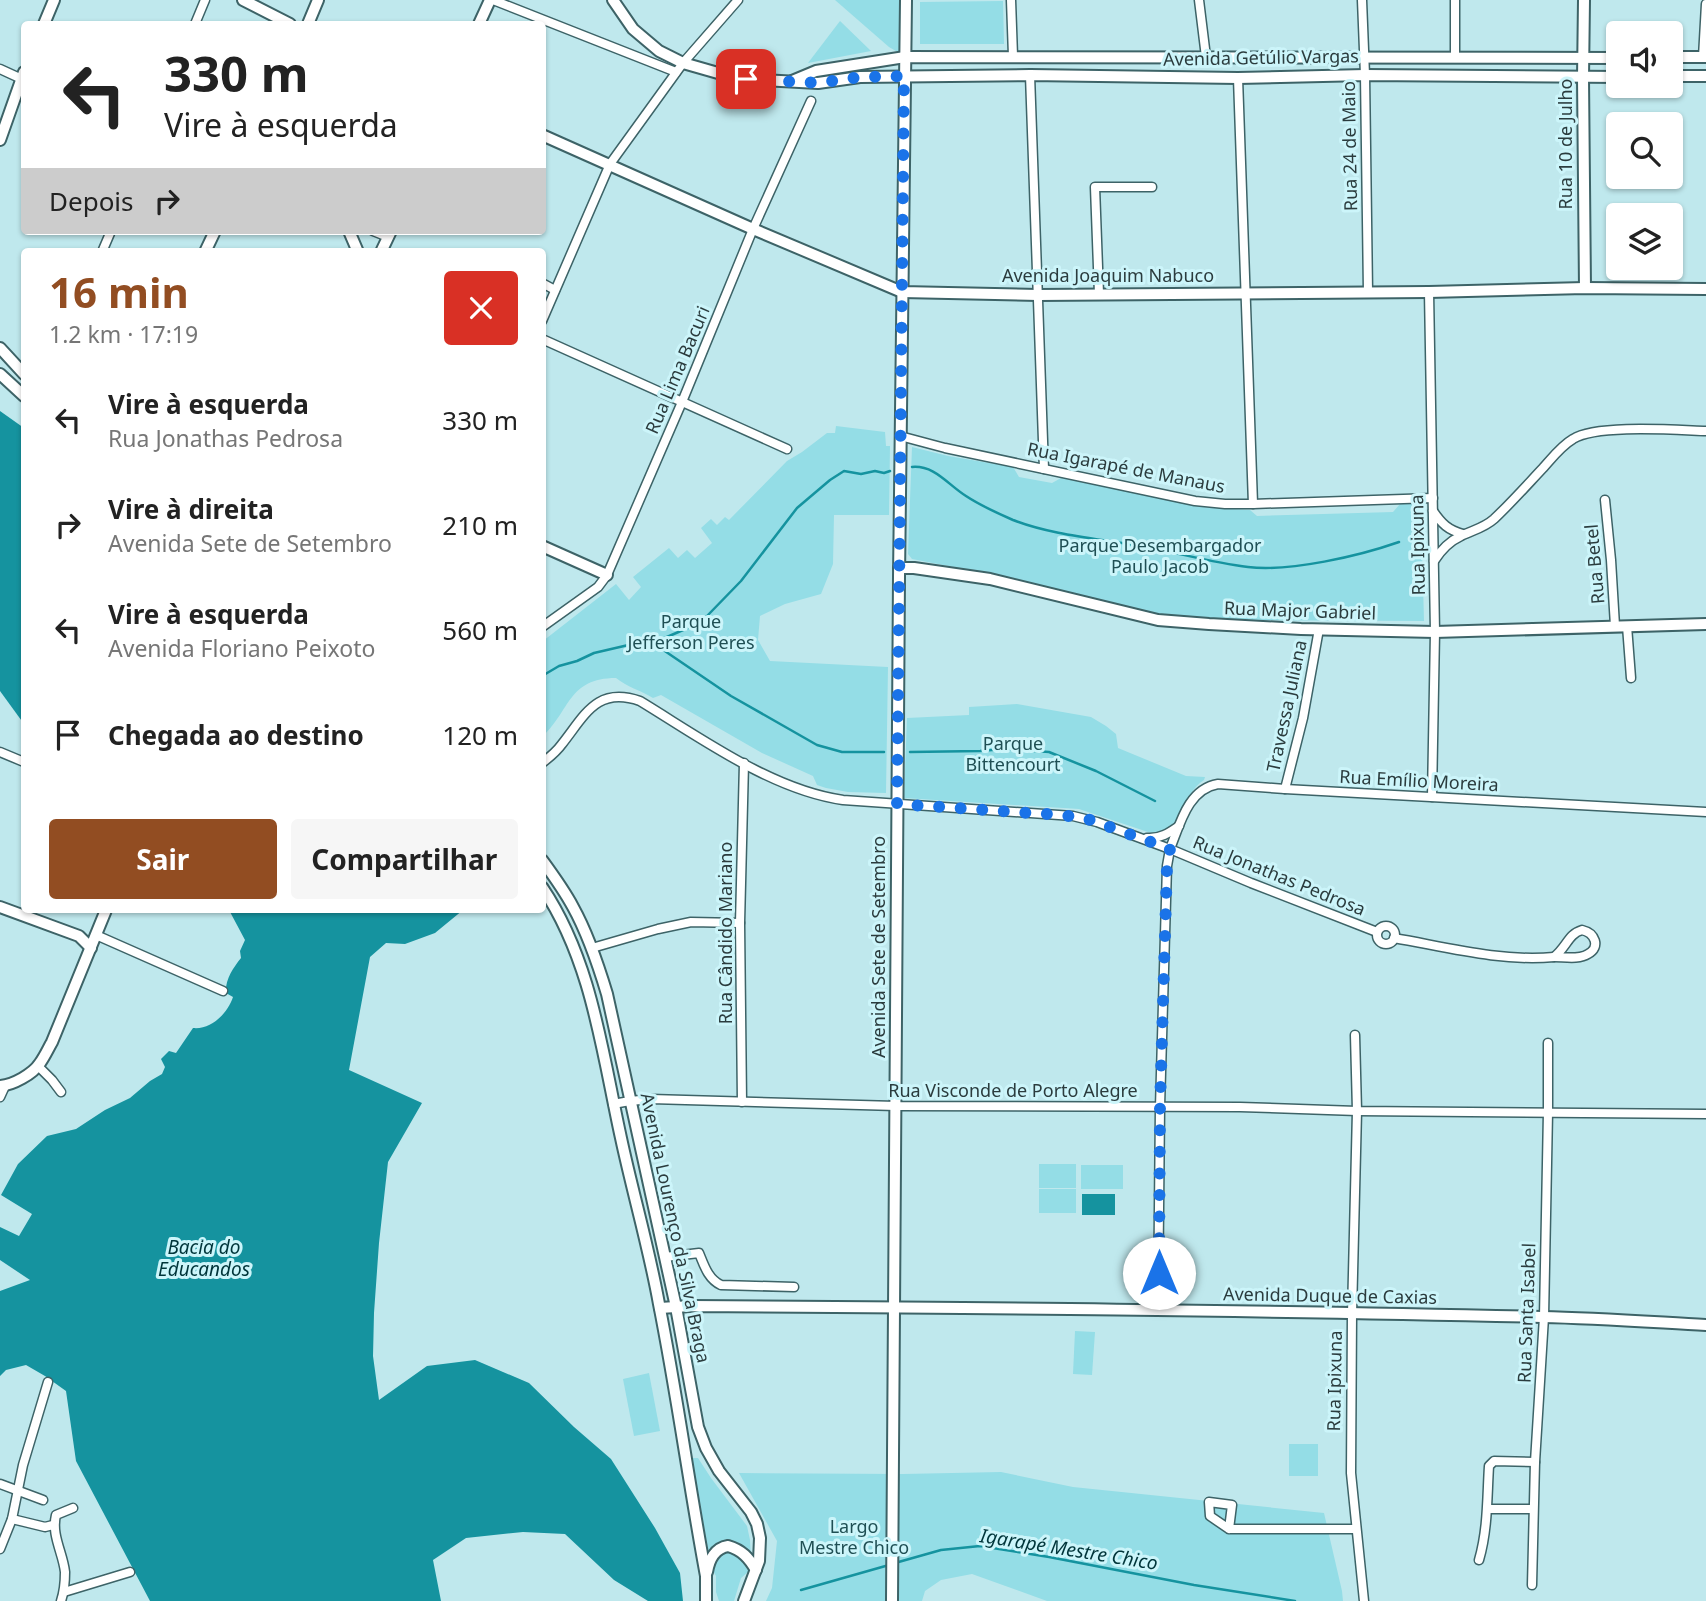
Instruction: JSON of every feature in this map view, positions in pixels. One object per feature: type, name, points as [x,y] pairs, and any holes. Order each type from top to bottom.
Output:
[{"type":"street","points":[[45,21],[54,0]]},
{"type":"street","points":[[196,21],[205,0]]},
{"type":"street","points":[[243,0],[284,21]]},
{"type":"street","points":[[309,21],[318,0]]},
{"type":"street","points":[[480,21],[491,0],[680,67]]},
{"type":"street","name":"Avenida Getúlio Vargas","points":[[613,0],[639,35],[680,67],[746,79],[818,83],[860,77],[1030,75],[1238,78],[1365,75],[1606,77]]},
{"type":"street","points":[[546,311],[610,164],[680,67],[738,0]]},
{"type":"street","name":"Avenida Sete de Setembro","points":[[891,1601],[906,0]]},
{"type":"street","points":[[1011,0],[1013,55]]},
{"type":"street","points":[[1199,0],[1206,57]]},
{"type":"street","name":"Rua 24 de Maio","points":[[1362,0],[1368,292]]},
{"type":"street","points":[[1455,0],[1455,58]]},
{"type":"street","name":"Rua 10 de Julho","points":[[1584,0],[1585,288]]},
{"type":"street","points":[[1683,57],[1705,57],[1706,4]]},
{"type":"street","name":"Avenida Getúlio Vargas","points":[[790,82],[816,71],[905,57],[1013,55],[1606,58]]},
{"type":"street","points":[[0,69],[21,76]]},
{"type":"street","points":[[1030,75],[1044,469]]},
{"type":"street","points":[[1683,76],[1706,76]]},
{"type":"street","points":[[1238,78],[1253,504]]},
{"type":"street","points":[[0,139],[21,85]]},
{"type":"street","name":"Rua Lima Bacuri","points":[[546,624],[598,587],[607,575],[753,229],[811,100]]},
{"type":"street","name":"Avenida Joaquim Nabuco","points":[[546,137],[902,292],[1038,295],[1706,289]]},
{"type":"street","points":[[1099,294],[1095,187],[1152,187]]},
{"type":"street","points":[[546,285],[555,290]]},
{"type":"street","name":"Rua Ipixuna","points":[[1429,292],[1435,632],[1432,797]]},
{"type":"street","points":[[546,341],[786,449]]},
{"type":"street","points":[[0,348],[21,371]]},
{"type":"street","points":[[0,374],[21,393]]},
{"type":"street","points":[[1434,561],[1447,545],[1463,534],[1483,527],[1507,507],[1572,439],[1591,432],[1616,430],[1706,431]]},
{"type":"street","name":"Rua Igarapé de Manaus","points":[[901,436],[945,449],[1195,501],[1253,504],[1433,498]]},
{"type":"street","name":"Rua Betel","points":[[1605,500],[1615,626]]},
{"type":"street","points":[[1433,511],[1450,531],[1463,534]]},
{"type":"street","points":[[546,548],[607,575]]},
{"type":"street","name":"Rua Major Gabriel","points":[[899,568],[990,579],[1158,620],[1244,627],[1435,632],[1706,624]]},
{"type":"street","points":[[1628,626],[1631,678]]},
{"type":"street","name":"Travessa Juliana","points":[[1285,789],[1303,718],[1320,629]]},
{"type":"street","name":"Rua Jonathas Pedrosa","points":[[546,759],[561,746],[578,720],[596,703],[628,697],[640,701],[744,764],[814,795],[844,800],[1073,816],[1169,848],[1377,932]]},
{"type":"street","points":[[0,752],[21,761]]},
{"type":"street","name":"Rua Cândido Mariano","points":[[742,1102],[740,923],[744,764]]},
{"type":"street","name":"Rua Emílio Moreira","points":[[1158,1310],[1160,1107],[1167,866],[1169,848],[1192,800],[1200,791],[1209,786],[1227,783],[1285,789],[1706,812]]},
{"type":"street","name":"Rua Jonathas Pedrosa","points":[[1140,838],[1161,836],[1180,825]]},
{"type":"street","name":"Avenida Lourenço da Silva Braga","points":[[546,866],[572,905],[592,948],[609,1005],[676,1307],[698,1427],[719,1471],[751,1512],[757,1524],[760,1551],[744,1601]]},
{"type":"street","name":"Avenida Lourenço da Silva Braga","points":[[546,893],[577,951],[593,1009],[660,1308],[706,1576],[706,1601]]},
{"type":"street","points":[[0,907],[79,936],[96,935],[223,991]]},
{"type":"street","points":[[2,1089],[38,1066],[52,1042],[105,913]]},
{"type":"street","points":[[592,948],[691,922],[740,923]]},
{"type":"street","points":[[1387,926],[1394,932],[1394,938],[1391,943],[1383,944],[1377,938],[1377,932],[1387,926]]},
{"type":"street","points":[[1394,938],[1526,958],[1554,957],[1582,956],[1595,947],[1595,940],[1588,931],[1572,934],[1562,951],[1554,957]]},
{"type":"street","points":[[79,936],[91,948]]},
{"type":"street","points":[[593,1009],[609,1005]]},
{"type":"street","name":"Rua Ipixuna","points":[[1355,1035],[1357,1111],[1351,1473],[1364,1601]]},
{"type":"street","name":"Rua Santa Isabel","points":[[1532,1585],[1535,1462],[1544,1317],[1548,1042]]},
{"type":"street","points":[[38,1066],[61,1092]]},
{"type":"street","name":"Rua Visconde de Porto Alegre","points":[[613,1104],[651,1099],[896,1106],[1706,1114]]},
{"type":"street","points":[[665,1257],[699,1253],[709,1276],[721,1285],[794,1287]]},
{"type":"street","name":"Avenida Duque de Caxias","points":[[660,1308],[1158,1310],[1544,1317],[1706,1325]]},
{"type":"street","points":[[0,1549],[12,1519],[30,1438],[48,1382]]},
{"type":"street","points":[[1479,1560],[1485,1535],[1491,1463],[1535,1462]]},
{"type":"street","points":[[0,1484],[43,1500]]},
{"type":"street","points":[[73,1508],[56,1515],[53,1525],[65,1571],[62,1597],[130,1572]]},
{"type":"street","points":[[1488,1509],[1533,1510]]},
{"type":"street","points":[[12,1519],[45,1527],[53,1525]]},
{"type":"street","points":[[1229,1529],[1356,1529]]},
{"type":"street","points":[[706,1576],[717,1550],[728,1546],[742,1552],[756,1570]]},
{"type":"green space","points":[[835,0],[902,0],[901,54],[889,47]]},
{"type":"green space","points":[[1003,1],[1004,44],[920,44],[920,2]]},
{"type":"green space","points":[[840,21],[871,51],[808,63]]},
{"type":"green space","name":"Parque Jefferson Peres","points":[[836,426],[885,432],[886,446],[890,446],[889,515],[834,515],[833,564],[821,594],[785,604],[760,616],[758,640],[770,661],[888,667],[886,793],[848,792],[817,785],[813,776],[762,753],[661,695],[653,698],[616,678],[600,679],[579,690],[546,733],[546,639],[616,584],[629,600],[641,587],[633,577],[669,548],[678,558],[687,550],[695,558],[712,543],[701,528],[711,519],[717,525],[725,517],[729,520],[787,461],[827,433],[835,433]]},
{"type":"green space","name":"Parque Desembargador Paulo Jacob","points":[[912,447],[1013,467],[1019,477],[1052,483],[1061,478],[1202,507],[1250,510],[1257,516],[1393,512],[1400,504],[1417,503],[1421,506],[1424,621],[1211,620],[1158,615],[984,573],[912,559],[908,554]]},
{"type":"green space","name":"Parque Bittencourt","points":[[1017,704],[1091,717],[1116,734],[1118,748],[1186,776],[1205,777],[1204,780],[1191,793],[1179,816],[1157,835],[1079,809],[904,798],[907,718],[969,715],[969,707]]},
{"type":"green space","points":[[1039,1164],[1076,1164],[1076,1188],[1039,1188]]},
{"type":"green space","points":[[1081,1165],[1123,1165],[1123,1189],[1081,1189]]},
{"type":"green space","points":[[1039,1189],[1076,1189],[1076,1213],[1039,1213]]},
{"type":"green space","points":[[1075,1331],[1095,1332],[1092,1375],[1073,1374]]},
{"type":"green space","points":[[649,1373],[660,1431],[634,1436],[623,1379]]},
{"type":"green space","points":[[1289,1444],[1318,1444],[1318,1476],[1289,1476]]},
{"type":"green space","points":[[692,1458],[698,1458],[747,1526],[751,1559],[748,1572],[741,1578],[734,1601],[719,1601],[716,1592],[716,1576],[711,1567]]},
{"type":"green space","name":"Largo Mestre Chico","points":[[1001,1472],[1073,1487],[1324,1513],[1343,1601],[1047,1601],[972,1574],[941,1580],[925,1591],[922,1601],[766,1601],[772,1588],[777,1541],[739,1473]]},
{"type":"water","points":[[0,411],[21,426],[21,720],[0,691]]},
{"type":"water","name":"Bacia do Educandos","points":[[231,913],[459,913],[435,933],[405,944],[386,943],[370,957],[349,1070],[422,1103],[388,1162],[374,1313],[373,1356],[379,1400],[427,1366],[475,1360],[529,1383],[611,1459],[680,1573],[683,1601],[648,1601],[614,1580],[565,1534],[523,1532],[466,1538],[433,1560],[441,1601],[150,1601],[76,1461],[66,1391],[26,1365],[6,1370],[0,1376],[0,1291],[30,1280],[0,1260],[0,1227],[19,1236],[32,1214],[1,1195],[18,1164],[47,1136],[76,1129],[130,1098],[162,1074],[165,1067],[161,1059],[169,1051],[176,1053],[193,1028],[206,1026],[223,1014],[233,997],[226,993],[227,983],[241,958],[240,951],[245,940]]},
{"type":"water","points":[[1082,1194],[1115,1194],[1115,1215],[1082,1215]]},
{"type":"waterway","points":[[912,467],[934,472],[977,503],[1027,525],[1233,565],[1265,568],[1304,565],[1364,553],[1399,542]]},
{"type":"waterway","points":[[546,674],[594,653],[637,643],[653,643],[697,624],[741,581],[797,508],[830,480],[844,471],[861,474],[890,471]]},
{"type":"waterway","points":[[653,643],[731,696],[817,745],[842,752],[884,752]]},
{"type":"waterway","points":[[910,752],[1004,749],[1049,752],[1096,771],[1155,801]]},
{"type":"waterway","name":"Igarapé Mestre Chico","points":[[895,1563],[941,1550],[980,1546],[1295,1601]]},
{"type":"waterway","name":"Igarapé Mestre Chico","points":[[801,1590],[889,1565]]},
{"type":"route","points":[[746,79],[818,83],[860,77],[904,76],[897,804],[1085,818],[1170,849],[1167,866],[1160,1107],[1159,1273]]}]
